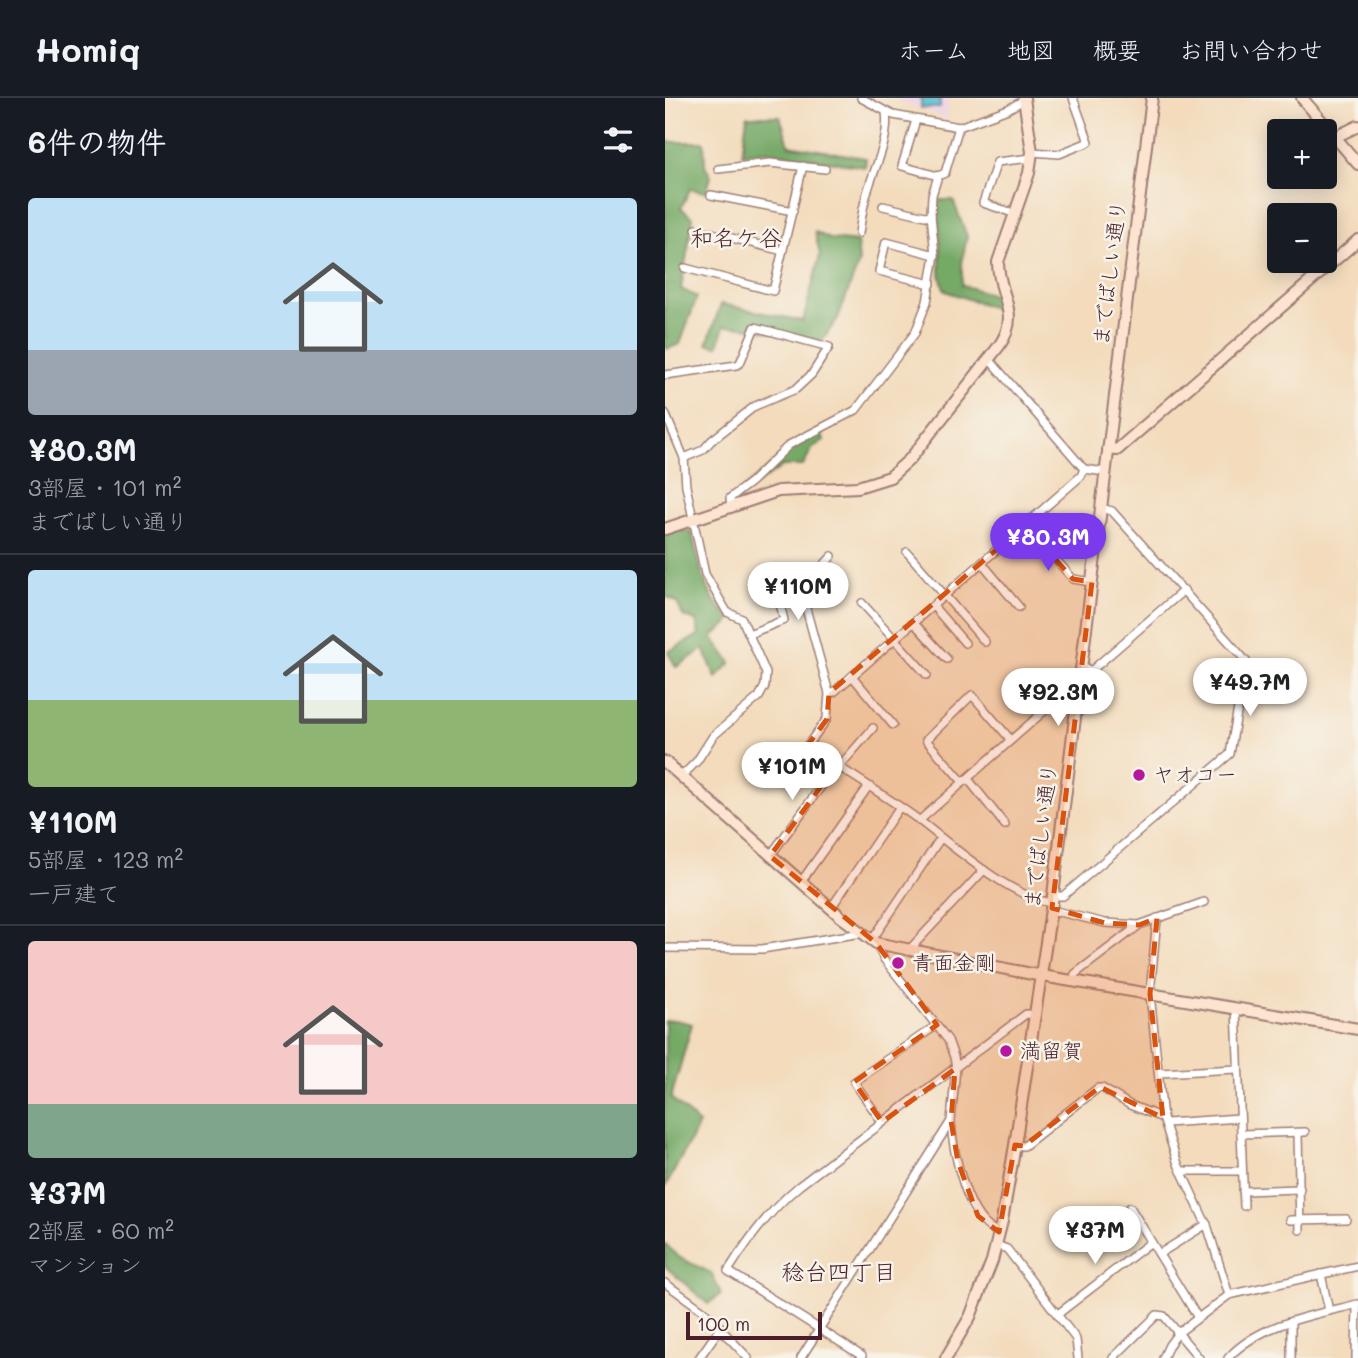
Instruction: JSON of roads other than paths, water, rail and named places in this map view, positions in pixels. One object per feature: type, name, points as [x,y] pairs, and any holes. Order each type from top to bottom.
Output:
[{"type":"street","points":[[665,530],[778,491],[858,487],[890,477],[911,459],[1007,335],[1010,327],[1009,310],[998,262],[1026,187],[1032,155],[1024,99],[1008,109],[958,127],[916,120],[886,111],[861,98]]},
{"type":"street","points":[[1016,214],[983,203],[997,162],[1032,155],[1059,154],[1089,142],[1073,98]]},
{"type":"street","name":"までばしい通り","points":[[946,1358],[969,1317],[996,1245],[1036,1015],[1152,98]]},
{"type":"street","points":[[1302,98],[1320,119]]},
{"type":"street","points":[[859,233],[867,194],[886,139],[886,111]]},
{"type":"street","points":[[916,120],[902,166],[938,176],[945,173],[958,127]]},
{"type":"street","points":[[1337,136],[1358,126]]},
{"type":"street","points":[[1337,139],[1358,164]]},
{"type":"street","points":[[718,169],[770,163],[825,169]]},
{"type":"street","points":[[685,268],[773,291],[803,166]]},
{"type":"street","points":[[731,508],[730,498],[789,446],[856,410],[915,333],[931,284],[935,255],[932,195],[938,176]]},
{"type":"street","points":[[711,195],[793,211]]},
{"type":"street","points":[[883,206],[931,215]]},
{"type":"street","points":[[696,229],[783,251]]},
{"type":"street","points":[[1108,449],[1117,450],[1358,240]]},
{"type":"street","points":[[931,284],[879,271],[886,242],[935,255]]},
{"type":"street","points":[[665,375],[737,365],[755,327],[829,347],[812,374],[796,389],[755,406],[703,450],[684,458]]},
{"type":"street","points":[[989,359],[1084,469],[1105,472]]},
{"type":"street","points":[[665,413],[684,458],[686,486],[705,574],[727,612],[742,619],[766,673],[767,682],[763,691],[713,736],[697,761],[681,777]]},
{"type":"street","points":[[829,692],[834,692],[895,640],[1081,476],[1084,469]]},
{"type":"street","points":[[1052,903],[1230,754],[1246,661],[1112,510],[1101,508]]},
{"type":"street","points":[[1025,525],[1073,579],[1092,582]]},
{"type":"street","points":[[907,552],[985,642]]},
{"type":"street","points":[[832,556],[801,590],[829,692],[827,719],[807,746],[919,821],[984,870],[1037,900],[1052,903],[1100,922],[1139,925]]},
{"type":"street","points":[[982,563],[1019,607]]},
{"type":"street","points":[[750,634],[784,620],[780,604],[765,586]]},
{"type":"street","points":[[1081,669],[1091,670],[1184,590]]},
{"type":"street","points":[[862,603],[927,675]]},
{"type":"street","points":[[933,606],[965,643]]},
{"type":"street","points":[[914,623],[947,659]]},
{"type":"street","points":[[852,676],[893,725]]},
{"type":"street","points":[[919,821],[1067,691],[1079,688]]},
{"type":"street","points":[[1005,825],[926,740],[972,695],[1011,740]]},
{"type":"street","points":[[770,856],[838,766],[873,728]]},
{"type":"street","points":[[665,762],[770,856],[874,942],[1042,976],[1358,1029]]},
{"type":"street","points":[[801,882],[868,787]]},
{"type":"street","points":[[831,908],[899,808]]},
{"type":"street","points":[[874,942],[940,839]]},
{"type":"street","points":[[908,951],[984,870]]},
{"type":"street","points":[[1073,981],[1075,974],[1139,925],[1203,902]]},
{"type":"street","points":[[1157,918],[1150,994],[1164,1121],[1181,1171],[1207,1224],[1229,1295]]},
{"type":"street","points":[[665,948],[762,948],[862,933]]},
{"type":"street","points":[[874,942],[884,959],[948,1040],[955,1068],[951,1121],[953,1144],[974,1209],[991,1230],[999,1233]]},
{"type":"street","points":[[1236,1007],[1244,1206]]},
{"type":"street","points":[[862,1356],[728,1270],[779,1203],[881,1122],[1026,1014],[1036,1015]]},
{"type":"street","points":[[881,1122],[854,1082],[937,1025]]},
{"type":"street","points":[[1159,1073],[1237,1069]]},
{"type":"street","points":[[1014,1145],[1024,1146],[1098,1088],[1164,1121],[1240,1118]]},
{"type":"street","points":[[801,1358],[951,1121]]},
{"type":"street","points":[[1241,1135],[1301,1132],[1300,1230]]},
{"type":"street","points":[[1181,1171],[1242,1171]]},
{"type":"street","points":[[1243,1191],[1300,1189]]},
{"type":"street","points":[[1130,1207],[1198,1318]]},
{"type":"street","points":[[1290,1220],[1346,1219]]},
{"type":"street","points":[[1159,1254],[1207,1224]]},
{"type":"street","points":[[1058,1314],[1151,1242]]},
{"type":"street","points":[[996,1245],[1007,1249],[1058,1314],[1076,1339],[1078,1358]]},
{"type":"street","points":[[1163,1358],[1178,1333],[1229,1295],[1358,1266]]},
{"type":"street","points":[[1321,1274],[1329,1311]]},
{"type":"street","points":[[665,1283],[705,1312],[748,1358]]},
{"type":"street","points":[[1228,1358],[1239,1347],[1263,1332],[1358,1304],[1356,1358]]},
{"type":"street","points":[[1112,1358],[1157,1315],[1164,1316],[1199,1358]]},
{"type":"street","points":[[1291,1322],[1291,1358]]},
{"type":"street","points":[[699,1358],[721,1327]]},
{"type":"water","points":[[921,98],[940,98],[940,108],[921,108]]},
{"type":"place","name":"ヤオコー","points":[[1139,775]]},
{"type":"place","name":"青面金剛","points":[[898,963]]},
{"type":"place","name":"満留賀","points":[[1006,1051]]},
{"type":"district","name":"和名ケ谷","points":[[736,238]]},
{"type":"district","name":"稔台四丁目","points":[[839,1272]]}]
